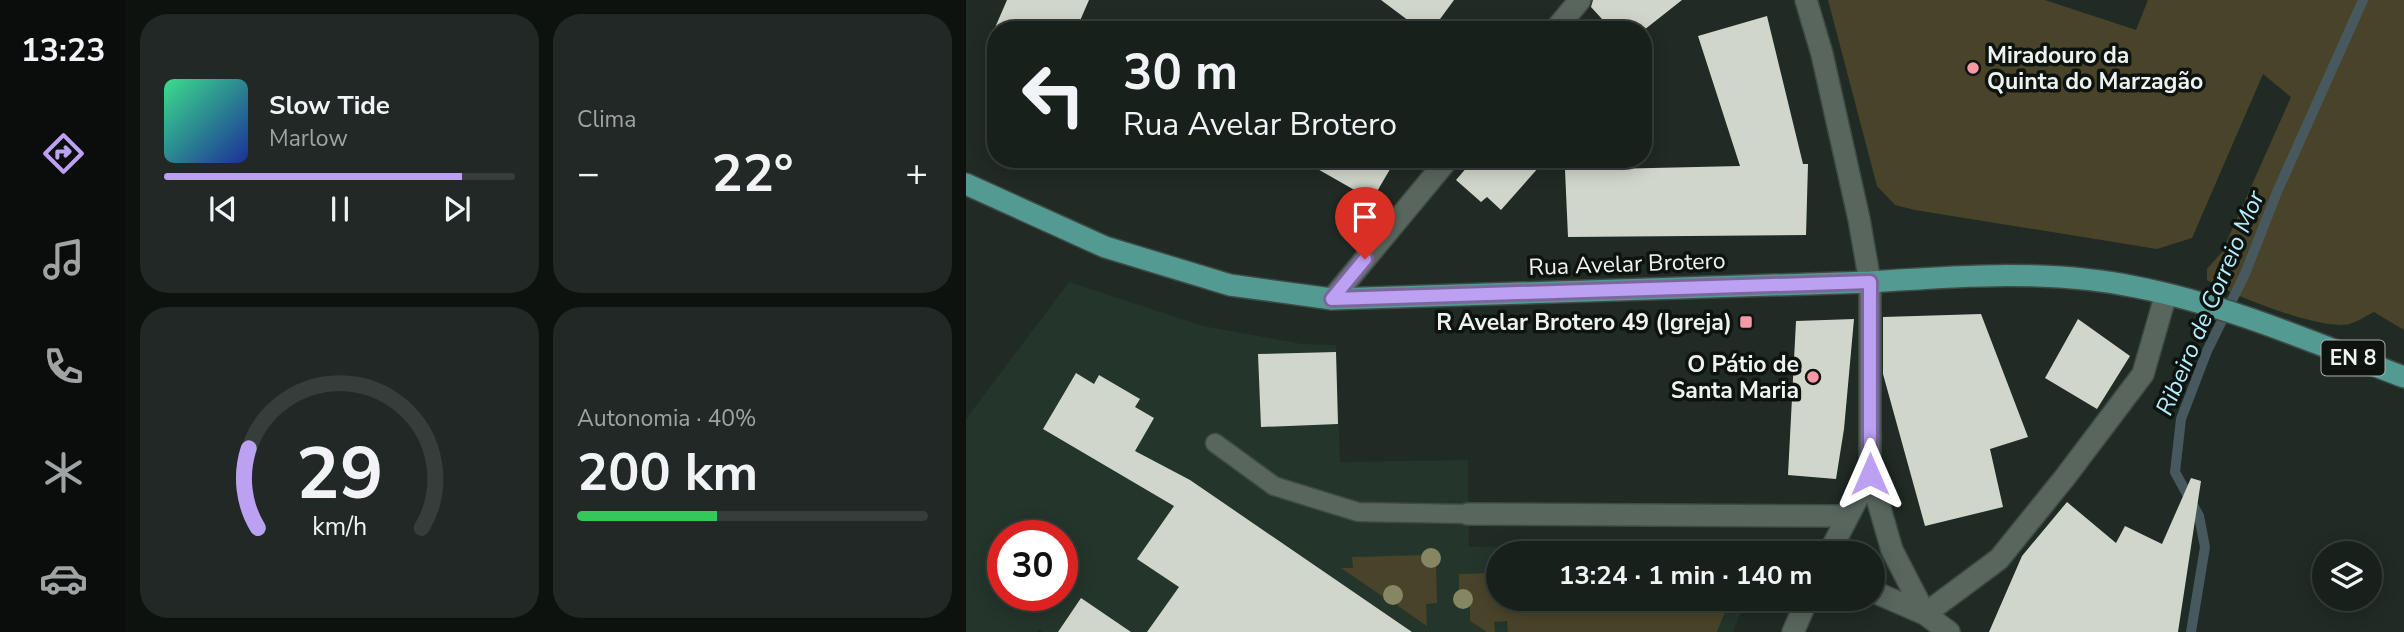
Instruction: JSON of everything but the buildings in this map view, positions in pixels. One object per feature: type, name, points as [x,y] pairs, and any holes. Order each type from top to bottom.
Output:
[{"type":"main road","name":"Rua Avelar Brotero","points":[[966,184],[1105,247],[1230,285],[1332,299],[1870,282],[1953,276],[2051,277],[2135,286],[2202,304],[2404,377]]},
{"type":"street","points":[[1562,21],[1580,0]]},
{"type":"street","points":[[1806,0],[1848,168],[1870,282],[1870,474],[1892,550],[1924,614]]},
{"type":"street","points":[[1332,299],[1441,168]]},
{"type":"street","points":[[1924,614],[1999,559],[2073,466],[2143,373],[2166,294]]},
{"type":"street","points":[[1835,541],[1870,474]]},
{"type":"street","points":[[1468,514],[1847,516]]},
{"type":"street","points":[[1885,598],[1924,614],[1949,632]]},
{"type":"street","points":[[1793,632],[1802,611]]},
{"type":"lane","points":[[1215,443],[1274,486],[1358,512],[1468,514]]},
{"type":"shaded area","points":[[1828,0],[2045,0],[2136,30],[2148,0],[2404,0],[2404,330],[2374,312],[2349,324],[2336,325],[2298,317],[2207,280],[2207,269],[2222,252],[2291,97],[2263,74],[2192,238],[2157,249],[1915,210],[1895,205],[1877,186]]},
{"type":"shaded area","points":[[1069,282],[1203,326],[1302,344],[1336,345],[1340,462],[1468,460],[1469,547],[1486,547],[1486,611],[1741,611],[1733,632],[1042,632],[1039,629],[1037,632],[966,632],[966,419]]},
{"type":"shaded area","points":[[1424,555],[1425,565],[1436,566],[1437,603],[1426,604],[1427,626],[1398,606],[1396,587],[1387,587],[1388,600],[1341,568],[1353,568],[1352,557]]},
{"type":"shaded area","points":[[1486,573],[1486,611],[1725,611],[1717,632],[1508,632],[1507,621],[1494,622],[1495,632],[1487,632],[1470,621],[1470,594],[1459,593],[1459,574]]},
{"type":"waterway","name":"Ribeiro de Correio Mor","points":[[2191,632],[2205,547],[2199,516],[2175,472],[2181,419],[2207,351],[2245,274],[2277,192],[2363,0]]},
{"type":"place","name":"Miradouro da Quinta do Marzagão","points":[[1973,68]]},
{"type":"place","name":"R Avelar Brotero 49 (Igreja)","points":[[1746,322]]},
{"type":"place","name":"O Pátio de Santa Maria","points":[[1813,377]]},
{"type":"route","points":[[1365,259],[1332,299],[1870,282],[1870,474]]}]
